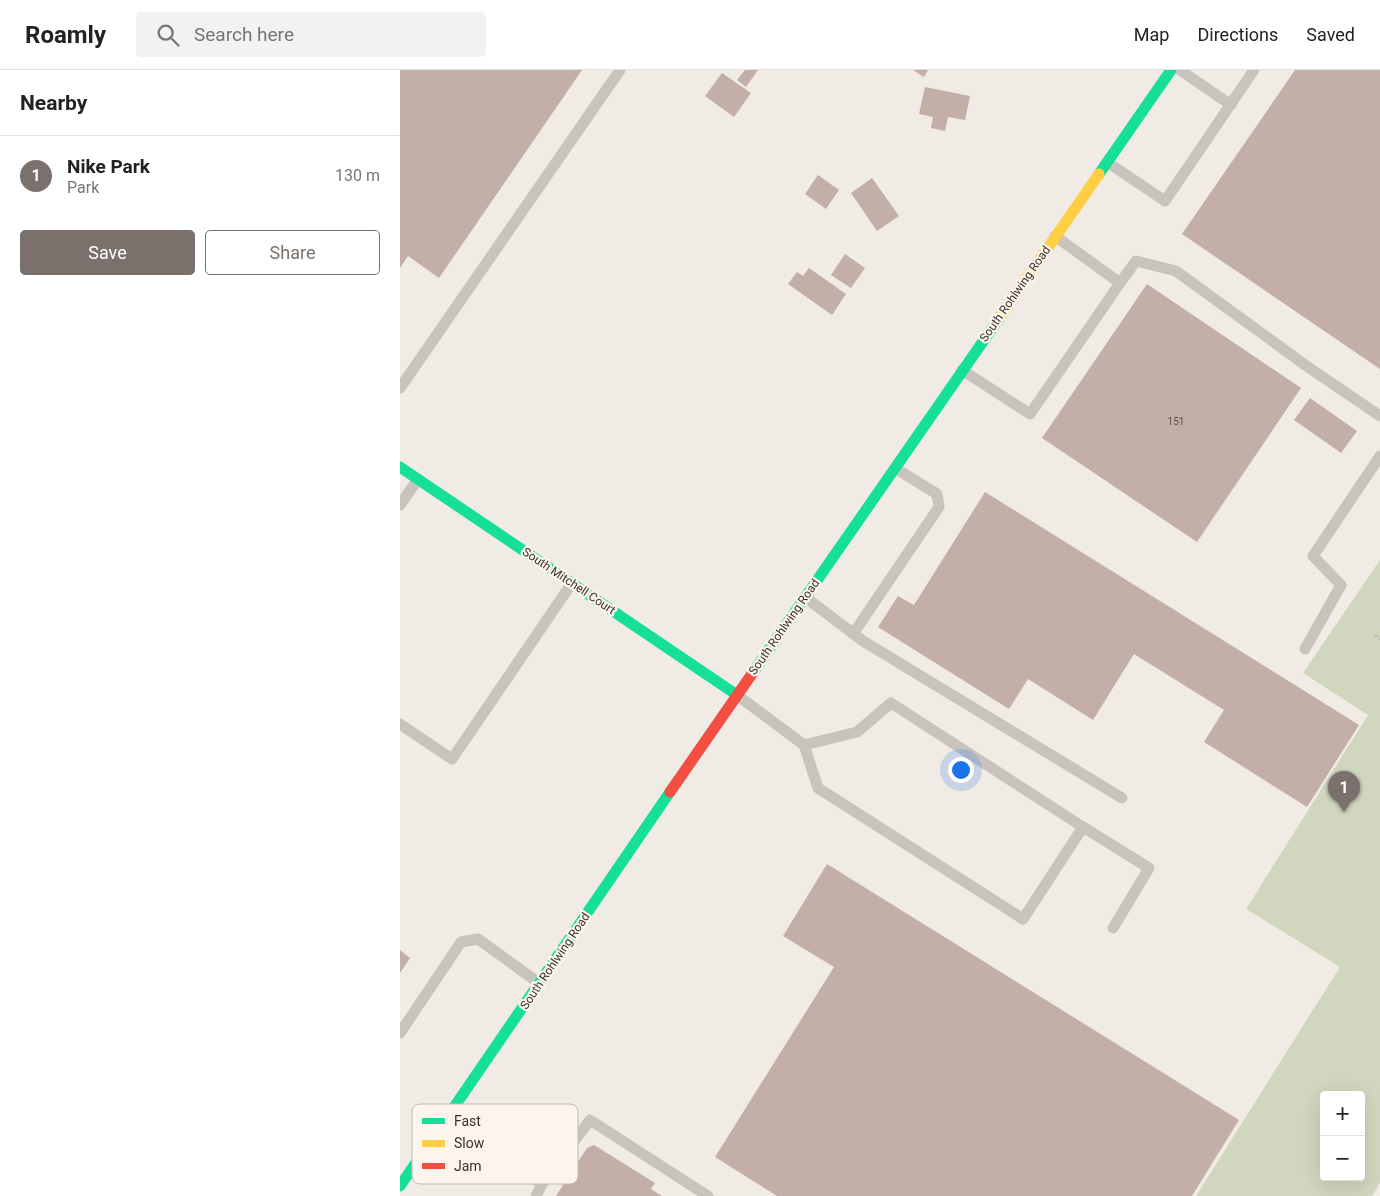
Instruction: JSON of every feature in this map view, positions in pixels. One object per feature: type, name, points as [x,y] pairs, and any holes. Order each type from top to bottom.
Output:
[{"type":"main road","name":"South Rohlwing Road","points":[[457,1104],[737,695],[1171,70]]},
{"type":"main road","name":"South Mitchell Court","points":[[400,467],[737,695]]},
{"type":"main road","name":"South Rohlwing Road","points":[[400,1186],[412,1169]]},
{"type":"lane","points":[[400,388],[620,70]]},
{"type":"lane","points":[[1180,70],[1230,105]]},
{"type":"lane","points":[[1107,162],[1165,202],[1254,70]]},
{"type":"lane","points":[[1055,236],[1120,283]]},
{"type":"lane","points":[[962,370],[1030,414],[1136,261],[1176,271],[1308,367],[1380,416]]},
{"type":"lane","points":[[1305,649],[1341,585],[1313,556],[1380,456]]},
{"type":"lane","points":[[853,634],[939,507],[937,494],[894,468]]},
{"type":"lane","points":[[400,505],[418,479]]},
{"type":"lane","points":[[400,724],[452,759],[572,583]]},
{"type":"lane","points":[[805,597],[853,634],[1122,798]]},
{"type":"lane","points":[[737,695],[804,745],[818,788],[1023,919],[1083,827]]},
{"type":"lane","points":[[804,745],[856,732],[891,703],[1149,868],[1113,928]]},
{"type":"lane","points":[[400,1033],[461,942],[478,939],[539,984]]},
{"type":"lane","points":[[578,1136],[590,1120],[708,1196]]},
{"type":"lane","points":[[536,1196],[542,1184]]},
{"type":"path","points":[[1375,636],[1380,639]]},
{"type":"green space","points":[[1380,560],[1380,1183],[1372,1196],[1196,1196],[1340,967],[1246,909],[1368,715],[1303,673]]},
{"type":"building","points":[[400,70],[582,70],[439,278],[408,256],[400,268]]},
{"type":"building","points":[[745,70],[758,70],[746,87],[737,80]]},
{"type":"building","points":[[913,70],[928,70],[924,77]]},
{"type":"building","points":[[1295,70],[1380,70],[1380,369],[1182,234]]},
{"type":"building","points":[[722,73],[751,93],[734,117],[705,96]]},
{"type":"building","points":[[925,87],[970,96],[965,120],[948,117],[945,131],[931,128],[933,117],[919,114]]},
{"type":"building","points":[[818,175],[839,190],[826,209],[805,194]]},
{"type":"building","points":[[872,178],[899,216],[877,231],[851,193]]},
{"type":"building","points":[[845,254],[865,268],[851,288],[831,275]]},
{"type":"building","points":[[809,268],[846,294],[832,315],[788,284],[797,272],[803,276]]},
{"type":"building","points":[[1147,284],[1301,388],[1197,542],[1042,438]]},
{"type":"building","points":[[1310,398],[1357,431],[1341,453],[1294,420]]},
{"type":"building","points":[[985,492],[1359,725],[1307,807],[1204,742],[1224,710],[1134,654],[1093,720],[1028,679],[1009,709],[878,627],[898,596],[914,605]]},
{"type":"building","points":[[827,864],[1239,1120],[1192,1196],[777,1196],[715,1157],[834,967],[783,936]]},
{"type":"building","points":[[400,950],[410,958],[400,973]]},
{"type":"building","points":[[594,1145],[655,1183],[651,1189],[662,1196],[556,1196],[564,1184],[578,1184],[578,1162],[587,1148]]},
{"type":"traffic: fast","points":[[1099,174],[1171,70]]},
{"type":"traffic: fast","points":[[754,671],[1000,317]]},
{"type":"traffic: fast","points":[[400,467],[737,695]]},
{"type":"traffic: fast","points":[[456,1104],[670,792]]},
{"type":"traffic: fast","points":[[400,1186],[412,1168]]},
{"type":"traffic: slow","points":[[1000,317],[1099,174]]},
{"type":"traffic: jam","points":[[670,792],[754,671]]},
{"type":"place","name":"Nike Park","points":[[1344,812]]}]
